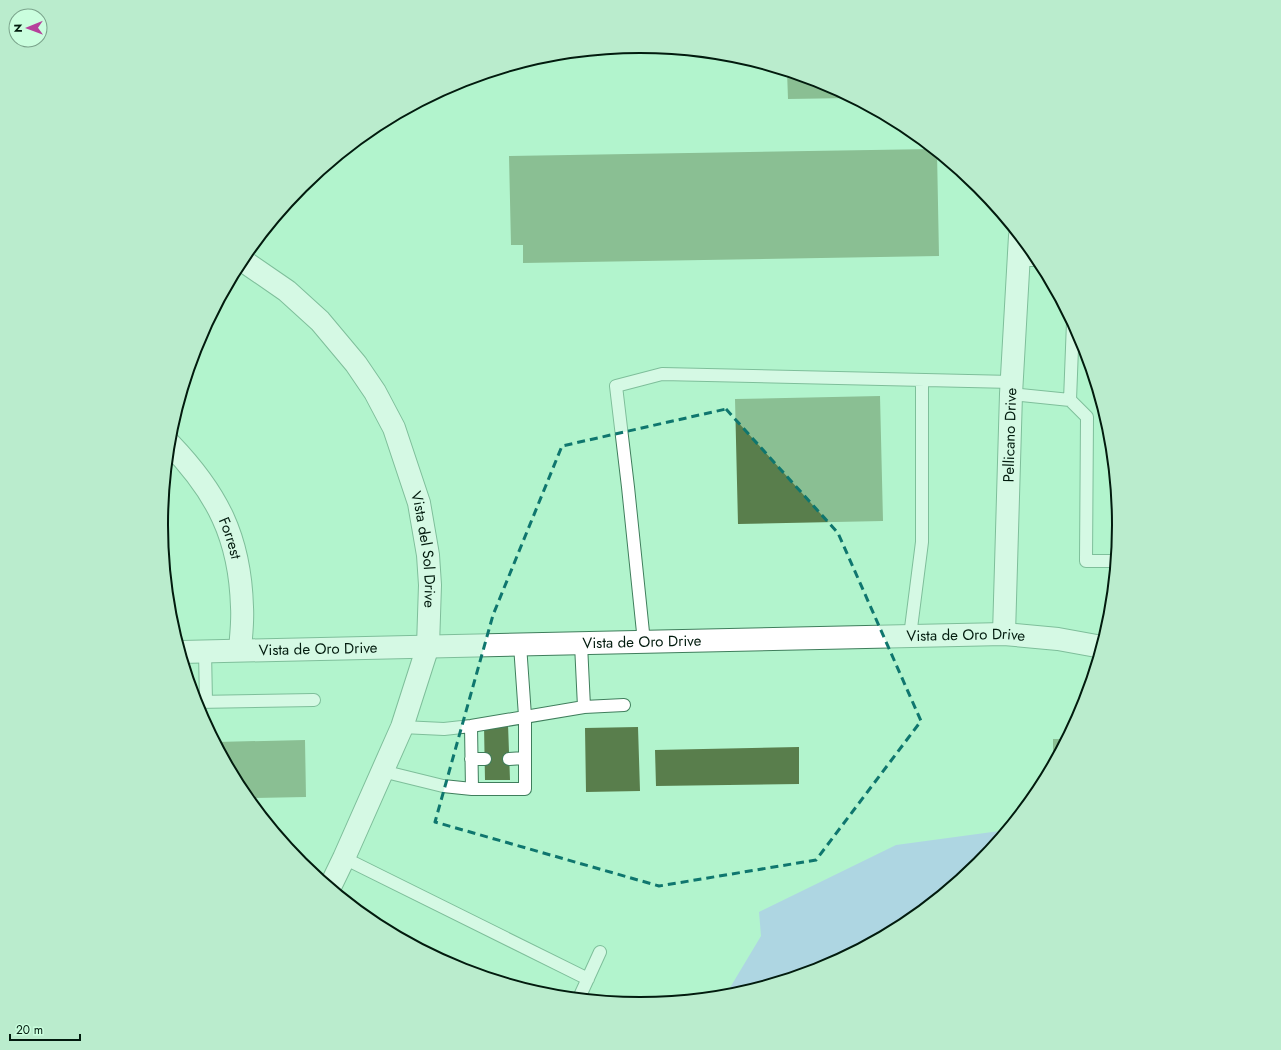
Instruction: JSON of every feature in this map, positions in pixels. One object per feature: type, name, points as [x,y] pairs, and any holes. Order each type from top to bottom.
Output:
[{"type":"street","name":"Pellicano Drive","points":[[1004,634],[1012,388],[1029,260]]},
{"type":"street","name":"Vista del Sol Drive","points":[[248,264],[287,291],[320,321],[356,364],[375,392],[394,428],[419,503],[428,555],[430,585],[428,646],[402,727],[332,883]]},
{"type":"street","name":"Forrest","points":[[175,450],[190,465],[214,498],[227,525],[234,547],[240,580],[242,608],[240,650]]},
{"type":"street","name":"Vista de Oro Drive","points":[[186,652],[1004,634],[1058,639],[1096,646]]},
{"type":"lane","points":[[1070,400],[1073,334]]},
{"type":"lane","points":[[644,642],[616,386],[662,374],[922,380],[1012,388],[1070,400],[1087,417],[1086,561],[1111,561]]},
{"type":"lane","points":[[910,636],[922,542],[922,380]]},
{"type":"lane","points":[[581,644],[584,707]]},
{"type":"lane","points":[[382,772],[444,786],[472,789],[525,789],[524,716],[520,645]]},
{"type":"lane","points":[[201,698],[205,651]]},
{"type":"lane","points":[[203,702],[314,700]]},
{"type":"lane","points":[[402,727],[444,729],[471,726],[584,707],[624,705]]},
{"type":"lane","points":[[471,726],[472,789]]},
{"type":"lane","points":[[509,759],[524,758]]},
{"type":"lane","points":[[471,759],[485,759]]},
{"type":"lane","points":[[344,858],[588,980]]},
{"type":"lane","points":[[581,993],[600,952]]},
{"type":"highlighted area","points":[[726,409],[838,533],[921,721],[816,860],[659,886],[435,822],[493,615],[562,446]]},
{"type":"water","points":[[999,831],[974,859],[952,880],[903,917],[876,934],[821,961],[792,972],[763,981],[729,989],[761,936],[759,912],[896,845]]},
{"type":"building","points":[[787,77],[841,98],[788,99]]},
{"type":"building","points":[[925,149],[937,158],[939,256],[523,263],[523,245],[511,245],[509,156]]},
{"type":"building","points":[[880,396],[883,521],[738,524],[735,399]]},
{"type":"building","points":[[508,724],[510,780],[485,780],[484,725]]},
{"type":"building","points":[[638,727],[640,791],[586,792],[585,728]]},
{"type":"building","points":[[1053,739],[1061,739],[1053,754]]},
{"type":"building","points":[[305,740],[306,797],[256,798],[221,742]]},
{"type":"building","points":[[799,747],[799,784],[656,786],[655,750]]}]
